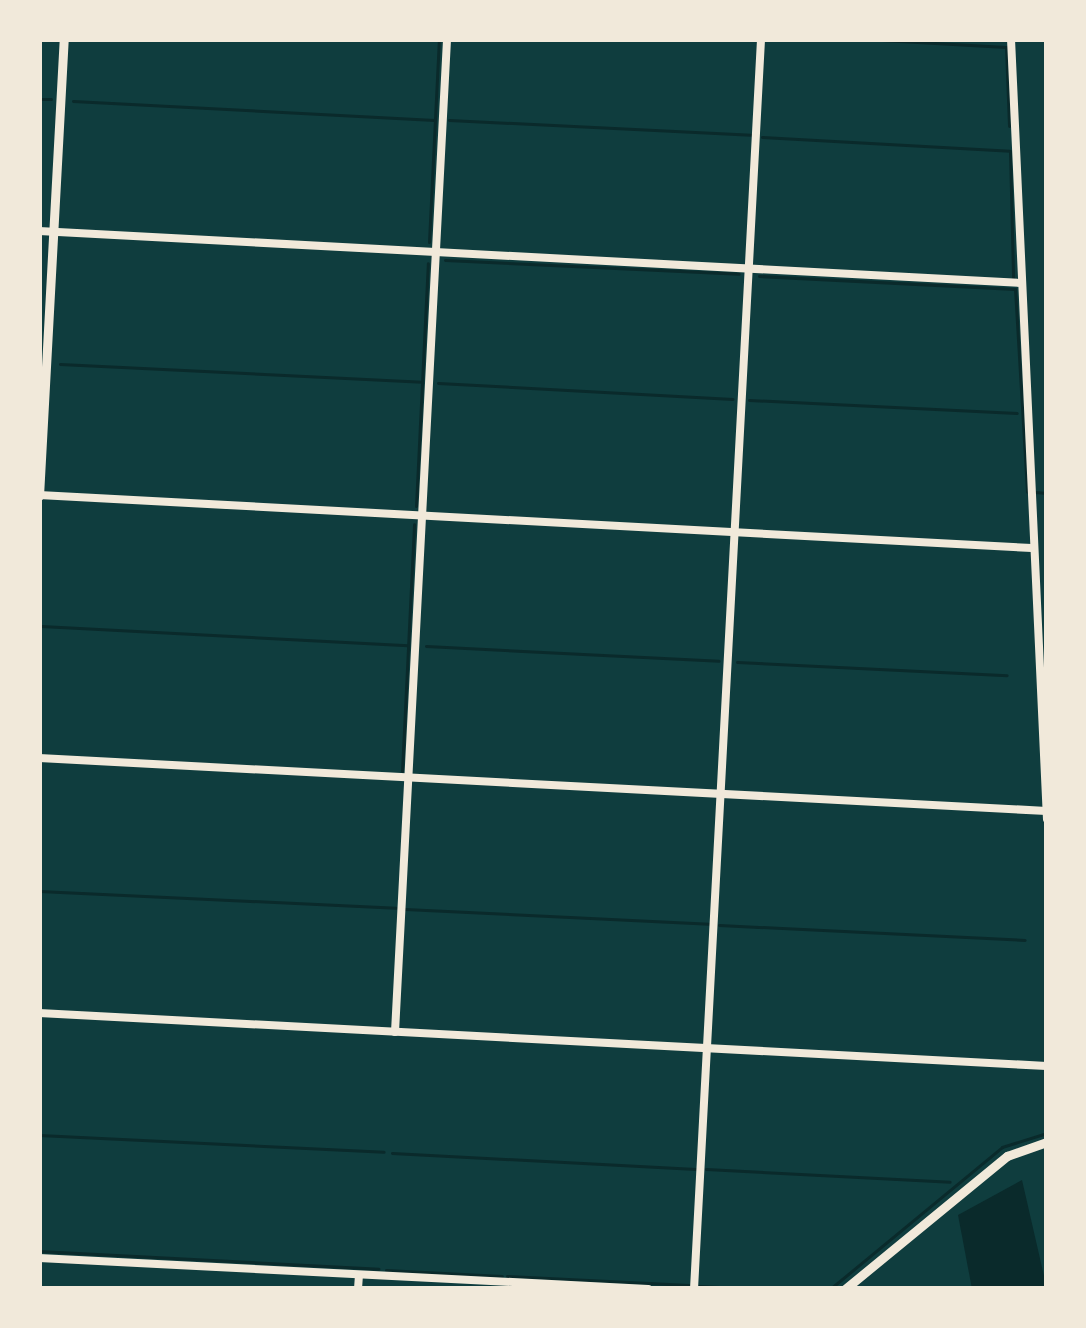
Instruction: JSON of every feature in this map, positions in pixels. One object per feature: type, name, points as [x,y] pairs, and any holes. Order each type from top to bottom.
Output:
[{"type":"street","points":[[64,39],[39,495],[1032,548]]},
{"type":"street","points":[[395,1032],[447,39]]},
{"type":"street","points":[[694,1289],[760,39]]},
{"type":"street","points":[[39,758],[1047,815],[1011,39]]},
{"type":"street","points":[[39,231],[1022,283]]},
{"type":"street","points":[[1030,482],[1047,483]]},
{"type":"street","points":[[1031,504],[1047,505]]},
{"type":"street","points":[[39,1013],[1047,1066]]},
{"type":"street","points":[[845,1289],[1007,1156],[1047,1142]]},
{"type":"street","points":[[39,1258],[648,1289]]},
{"type":"street","points":[[358,1289],[359,1275]]},
{"type":"water","points":[[1022,1180],[1047,1289],[972,1289],[958,1215]]},
{"type":"waterway","points":[[429,242],[439,39]]},
{"type":"waterway","points":[[864,39],[1006,47],[1009,126]]},
{"type":"waterway","points":[[39,99],[51,99]]},
{"type":"waterway","points":[[73,101],[435,120]]},
{"type":"waterway","points":[[449,120],[751,135]]},
{"type":"waterway","points":[[762,137],[1010,151],[1013,278]]},
{"type":"waterway","points":[[445,260],[739,274]]},
{"type":"waterway","points":[[416,506],[428,263]]},
{"type":"waterway","points":[[759,276],[1015,289],[1027,492]]},
{"type":"waterway","points":[[60,364],[422,382]]},
{"type":"waterway","points":[[438,383],[733,399]]},
{"type":"waterway","points":[[749,400],[1017,413]]},
{"type":"waterway","points":[[1035,492],[1047,493]]},
{"type":"waterway","points":[[402,771],[414,524]]},
{"type":"waterway","points":[[41,626],[408,645]]},
{"type":"waterway","points":[[426,646],[719,661]]},
{"type":"waterway","points":[[737,662],[1007,675]]},
{"type":"waterway","points":[[39,891],[396,908]]},
{"type":"waterway","points":[[405,909],[709,924]]},
{"type":"waterway","points":[[719,925],[1025,940]]},
{"type":"waterway","points":[[830,1289],[1002,1147],[1047,1133]]},
{"type":"waterway","points":[[39,1135],[384,1152]]},
{"type":"waterway","points":[[392,1153],[696,1169]]},
{"type":"waterway","points":[[706,1169],[950,1182]]},
{"type":"waterway","points":[[39,1251],[379,1269]]},
{"type":"waterway","points":[[386,1270],[502,1276]]},
{"type":"waterway","points":[[507,1276],[689,1285]]},
{"type":"waterway","points":[[699,1286],[759,1289]]}]
